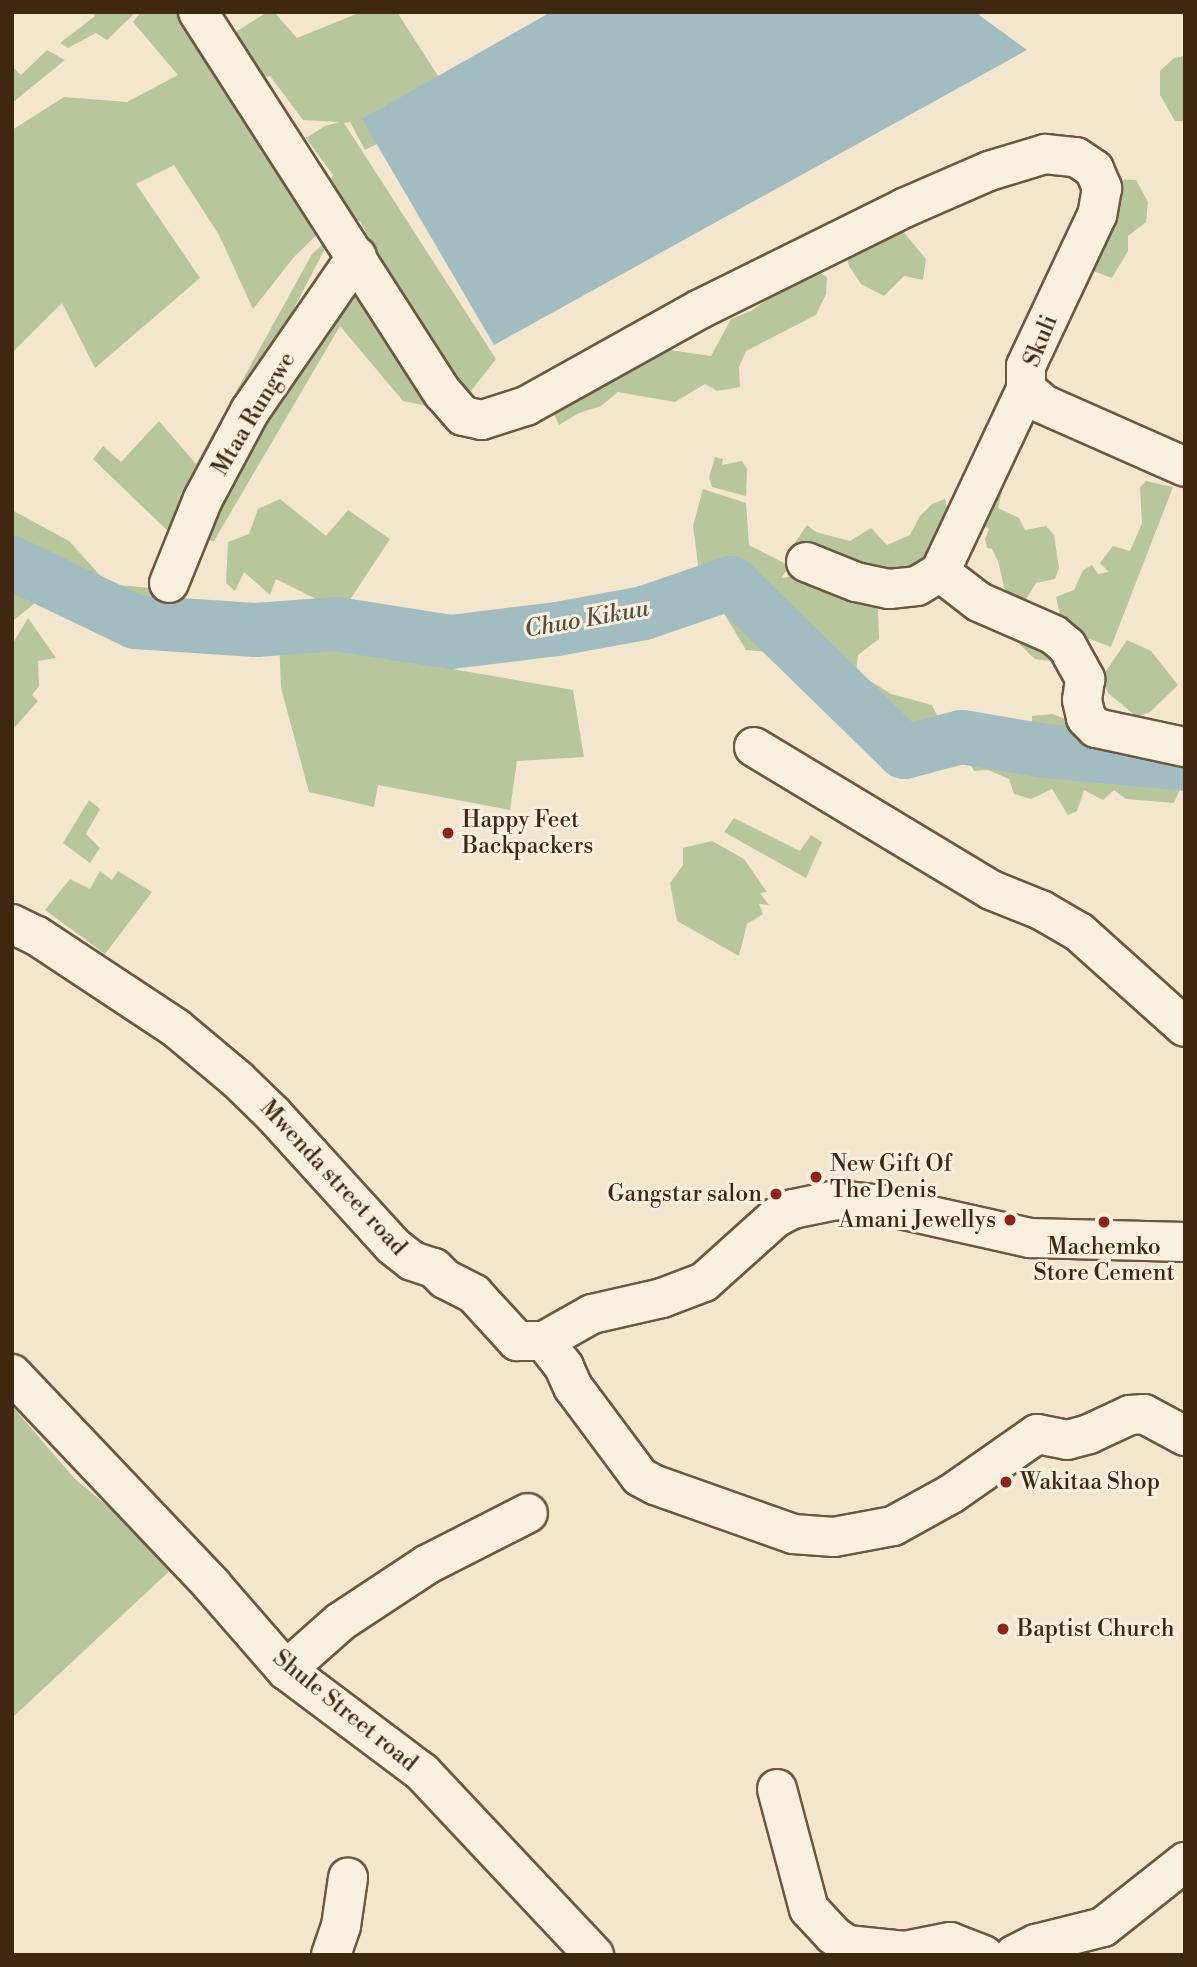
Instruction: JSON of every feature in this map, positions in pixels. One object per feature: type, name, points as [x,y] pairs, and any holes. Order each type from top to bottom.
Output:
[{"type":"street","points":[[198,12],[357,256]]},
{"type":"street","name":"Skuli","points":[[357,256],[443,393],[463,416],[482,420],[526,406],[700,309],[905,208],[989,171],[1045,154],[1076,157],[1094,169],[1102,188],[1097,215],[1027,366],[1026,389],[1043,404],[1185,467]]},
{"type":"street","name":"Mtaa Rungwe","points":[[169,583],[203,499],[250,411],[357,256]]},
{"type":"street","points":[[806,562],[856,582],[889,589],[917,586],[940,572],[1026,389]]},
{"type":"street","points":[[940,572],[979,602],[1054,635],[1067,646],[1085,679],[1082,700],[1086,718],[1096,728],[1139,740],[1185,747]]},
{"type":"street","points":[[754,747],[991,890],[1041,910],[1079,932],[1185,1027]]},
{"type":"street","name":"Mwenda street road","points":[[12,924],[37,936],[176,1028],[238,1080],[273,1114],[393,1246],[412,1261],[434,1268],[445,1279],[474,1294],[517,1341],[544,1341]]},
{"type":"street","points":[[1185,1242],[1030,1238],[882,1205],[837,1200],[793,1209],[775,1218],[704,1282],[662,1298],[592,1314],[544,1341],[564,1367],[573,1387],[640,1477],[672,1492],[695,1497],[793,1534],[834,1536],[893,1526],[951,1494],[1037,1434],[1067,1440],[1089,1434],[1130,1415],[1144,1414],[1185,1436]]},
{"type":"street","name":"Shule Street road","points":[[12,1374],[193,1565],[286,1670],[423,1773],[594,1955]]},
{"type":"street","points":[[286,1670],[340,1622],[428,1564],[528,1513]]},
{"type":"street","points":[[777,1789],[809,1909],[833,1935],[846,1945],[906,1953],[950,1942],[984,1955]]},
{"type":"street","points":[[1014,1955],[1036,1944],[1103,1927],[1185,1862]]},
{"type":"street","points":[[331,1955],[341,1926],[348,1878]]},
{"type":"green space","points":[[92,12],[136,12],[107,40],[96,33],[68,48],[60,43],[95,16]]},
{"type":"green space","points":[[141,12],[198,12],[228,37],[267,12],[274,12],[297,38],[361,12],[397,12],[456,104],[365,150],[350,122],[344,123],[496,359],[457,409],[360,221],[352,224],[342,198],[335,202],[326,188],[333,175],[306,138],[325,126],[340,122],[303,120],[270,76],[244,83],[332,220],[294,257],[253,309],[219,235],[174,165],[136,184],[200,278],[95,368],[62,303],[12,353],[12,130],[64,97],[127,102],[178,75],[133,22]]},
{"type":"green space","points":[[47,50],[65,60],[12,103],[12,66],[21,75]]},
{"type":"green space","points":[[1185,56],[1185,121],[1175,121],[1160,95],[1160,71],[1174,58]]},
{"type":"green space","points":[[1108,179],[1136,180],[1148,202],[1146,222],[1128,236],[1128,251],[1112,278],[1085,268]]},
{"type":"green space","points":[[901,229],[926,259],[923,280],[904,276],[884,296],[861,284],[849,266],[845,248]]},
{"type":"green space","points":[[331,237],[175,538],[93,459],[103,446],[121,462],[159,421],[196,464],[312,254]]},
{"type":"green space","points":[[812,268],[827,277],[826,294],[816,315],[746,351],[739,367],[740,387],[717,391],[705,384],[675,402],[618,392],[601,406],[579,413],[559,425],[552,409],[649,347],[711,356],[731,319],[751,311]]},
{"type":"green space","points":[[357,272],[447,410],[403,401],[340,326],[214,541],[188,537]]},
{"type":"green space","points":[[715,457],[723,459],[722,465],[742,461],[747,469],[746,496],[712,487],[709,478]]},
{"type":"green space","points":[[1146,481],[1173,487],[1111,647],[1090,639],[1074,642],[1058,662],[1035,659],[997,623],[1061,620],[1056,597],[1074,590],[1083,570],[1092,565],[1098,574],[1109,572],[1100,563],[1113,546],[1130,551],[1142,523],[1140,487]]},
{"type":"green space","points":[[998,488],[1002,492],[998,508],[1019,518],[1025,530],[1046,526],[1054,535],[1059,568],[1055,579],[1036,583],[1025,601],[1006,595],[998,561],[992,549],[987,548],[985,539],[989,529],[976,520]]},
{"type":"green space","points":[[703,489],[746,503],[749,545],[790,566],[781,578],[808,574],[794,544],[807,525],[816,532],[850,541],[871,528],[887,545],[910,535],[920,516],[932,504],[945,499],[951,528],[931,573],[845,584],[878,609],[879,639],[858,655],[856,672],[891,694],[932,705],[946,734],[945,752],[918,758],[896,756],[863,730],[805,655],[746,650],[699,572],[693,526]]},
{"type":"green space","points":[[280,499],[326,536],[348,510],[390,539],[342,612],[276,579],[270,595],[244,572],[235,591],[226,583],[228,542],[249,534],[258,509]]},
{"type":"green space","points":[[12,510],[69,541],[108,584],[161,589],[125,611],[50,591],[14,620]]},
{"type":"green space","points":[[28,618],[56,658],[38,661],[39,686],[32,695],[38,701],[15,727],[12,723],[12,645]]},
{"type":"green space","points":[[279,639],[573,690],[584,757],[517,761],[510,810],[378,785],[374,807],[309,792],[281,688]]},
{"type":"green space","points":[[1127,640],[1151,651],[1178,685],[1150,712],[1137,717],[1108,693],[1102,677]]},
{"type":"green space","points":[[1053,714],[1084,727],[1185,747],[1185,777],[1174,803],[1126,799],[1114,790],[1103,800],[1084,790],[1077,811],[1068,815],[1052,789],[1031,799],[1014,794],[1009,779],[988,770],[974,771],[967,758],[976,752],[1011,760],[1017,755],[979,742],[965,741],[949,747],[957,734],[994,724],[1010,737],[1024,736],[1032,727],[1032,716]]},
{"type":"green space","points":[[89,800],[100,809],[86,834],[100,848],[90,863],[63,843]]},
{"type":"green space","points":[[734,818],[800,851],[811,835],[822,842],[806,878],[724,832]]},
{"type":"green space","points":[[712,841],[744,859],[767,892],[760,893],[769,905],[759,904],[763,914],[747,924],[739,956],[677,921],[670,883],[683,865],[683,848]]},
{"type":"green space","points":[[100,871],[112,880],[118,871],[152,892],[105,954],[45,910],[70,879],[90,889]]},
{"type":"green space","points":[[12,1406],[75,1479],[177,1564],[12,1718]]},
{"type":"water","points":[[551,12],[975,12],[1027,50],[494,345],[362,119]]},
{"type":"waterway","name":"Chuo Kikuu","points":[[12,563],[135,622],[256,630],[336,624],[451,642],[557,629],[644,613],[731,583],[904,752],[962,737],[1046,751],[1185,764]]},
{"type":"place","name":"Happy Feet Backpackers","points":[[448,833]]},
{"type":"place","name":"New Gift Of The Denis","points":[[816,1177]]},
{"type":"place","name":"Gangstar salon","points":[[776,1194]]},
{"type":"place","name":"Amani Jewellys","points":[[1010,1220]]},
{"type":"place","name":"Machemko Store Cement","points":[[1104,1222]]},
{"type":"place","name":"Wakitaa Shop","points":[[1006,1482]]},
{"type":"place","name":"Baptist Church","points":[[1003,1629]]}]
